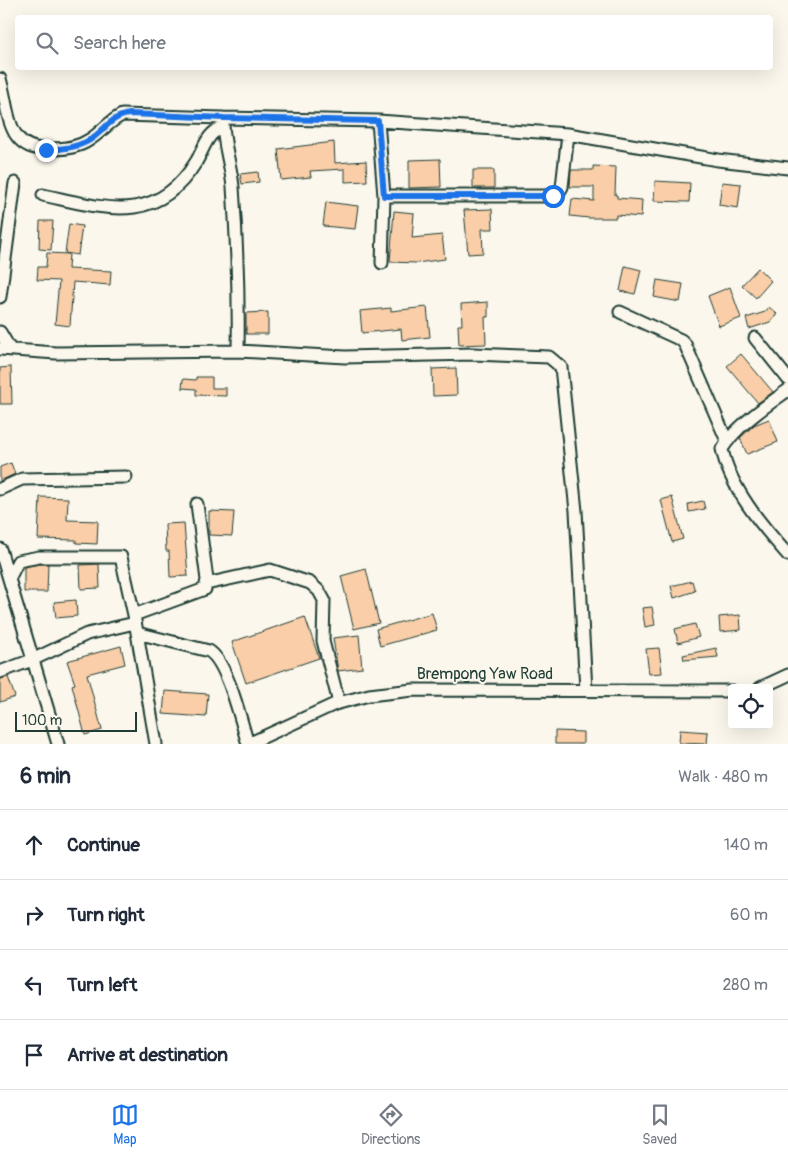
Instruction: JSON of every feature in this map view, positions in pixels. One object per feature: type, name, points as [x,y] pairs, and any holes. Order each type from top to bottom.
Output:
[{"type":"street","points":[[0,78],[12,127],[22,144],[30,148],[46,150],[66,148],[88,141],[109,122],[122,115],[223,122],[378,121],[568,134],[718,160],[788,168]]},
{"type":"street","points":[[378,121],[384,196],[382,263]]},
{"type":"street","points":[[43,195],[109,209],[123,210],[148,203],[175,188],[196,162],[208,137],[223,122]]},
{"type":"street","points":[[223,122],[232,184],[236,234],[239,288],[238,351]]},
{"type":"street","points":[[384,196],[553,196],[562,187],[568,134]]},
{"type":"street","points":[[0,297],[15,183]]},
{"type":"street","points":[[620,312],[681,340],[688,350],[727,441]]},
{"type":"street","points":[[0,332],[5,349],[56,353],[238,351],[345,358],[473,354],[548,357],[556,361],[561,368],[576,511],[586,690]]},
{"type":"street","points":[[755,338],[788,379]]},
{"type":"street","points":[[788,390],[753,417],[727,441],[722,449],[725,465],[760,525],[788,554]]},
{"type":"street","points":[[0,489],[22,479],[126,477]]},
{"type":"street","points":[[0,672],[32,660],[87,634],[135,624],[205,589],[206,584],[196,504]]},
{"type":"street","points":[[0,549],[58,744]]},
{"type":"street","points":[[9,579],[18,561],[39,556],[121,558],[135,624],[156,744]]},
{"type":"street","points":[[206,584],[270,570],[310,583],[319,590],[324,600],[323,641],[339,703]]},
{"type":"street","points":[[135,624],[209,651],[215,655],[232,694],[248,744]]},
{"type":"street","points":[[769,684],[788,675]]},
{"type":"street","name":"Brempong Yaw Road","points":[[248,744],[339,703],[369,695],[413,690],[728,691]]},
{"type":"building","points":[[334,142],[335,163],[366,161],[367,181],[345,182],[345,169],[310,171],[311,177],[281,180],[278,149]]},
{"type":"building","points":[[440,159],[441,187],[409,188],[409,160]]},
{"type":"building","points":[[593,166],[616,167],[615,195],[617,195],[617,198],[642,200],[641,217],[616,215],[616,218],[589,218],[570,216],[572,199],[594,201],[594,187],[570,187],[571,170],[593,170]]},
{"type":"building","points":[[473,170],[494,170],[494,188],[473,188]]},
{"type":"building","points":[[258,172],[259,182],[242,184],[240,174]]},
{"type":"building","points":[[655,181],[690,183],[689,202],[654,201]]},
{"type":"building","points":[[722,182],[741,184],[738,208],[719,205]]},
{"type":"building","points":[[326,202],[358,206],[355,229],[323,226]]},
{"type":"building","points":[[492,209],[493,229],[482,229],[483,253],[468,254],[464,210]]},
{"type":"building","points":[[394,211],[414,213],[412,238],[442,235],[445,259],[417,263],[390,262]]},
{"type":"building","points":[[40,221],[53,221],[51,250],[39,249]]},
{"type":"building","points":[[69,224],[82,226],[78,255],[65,253]]},
{"type":"building","points":[[47,253],[69,254],[68,269],[111,271],[110,285],[73,282],[70,326],[55,324],[59,281],[37,280],[38,267],[46,267]]},
{"type":"building","points":[[625,266],[641,270],[635,294],[620,291]]},
{"type":"building","points":[[758,268],[771,281],[756,298],[742,285]]},
{"type":"building","points":[[657,280],[683,284],[680,302],[654,297]]},
{"type":"building","points":[[730,287],[741,318],[719,326],[708,296]]},
{"type":"building","points":[[488,302],[488,317],[485,317],[486,344],[459,345],[458,325],[462,325],[461,304]]},
{"type":"building","points":[[427,307],[430,337],[402,340],[401,329],[362,333],[360,311],[391,308],[391,311]]},
{"type":"building","points":[[769,307],[777,314],[770,322],[749,329],[746,318],[765,312]]},
{"type":"building","points":[[268,312],[268,334],[246,334],[246,313]]},
{"type":"building","points":[[741,354],[773,392],[758,403],[727,366]]},
{"type":"building","points":[[11,367],[12,404],[0,404],[0,368]]},
{"type":"building","points":[[456,368],[457,395],[433,396],[432,369]]},
{"type":"building","points":[[196,377],[212,377],[212,388],[226,388],[226,396],[196,395],[196,389],[182,388],[183,379],[196,380]]},
{"type":"building","points":[[769,419],[778,442],[747,454],[740,438],[754,425]]},
{"type":"building","points":[[11,463],[15,474],[0,481],[0,467]]},
{"type":"building","points":[[40,497],[68,498],[67,520],[98,521],[97,544],[76,543],[76,540],[38,539]]},
{"type":"building","points":[[672,497],[683,539],[672,542],[661,500]]},
{"type":"building","points":[[703,501],[705,509],[689,512],[688,504]]},
{"type":"building","points":[[209,511],[234,512],[232,536],[209,535]]},
{"type":"building","points":[[184,523],[188,576],[170,577],[169,551],[166,551],[165,524]]},
{"type":"building","points":[[48,564],[47,592],[24,592],[24,567]]},
{"type":"building","points":[[99,564],[100,588],[81,589],[80,565]]},
{"type":"building","points":[[366,569],[379,623],[354,629],[341,576]]},
{"type":"building","points":[[692,581],[695,591],[674,598],[671,586]]},
{"type":"building","points":[[76,600],[77,616],[56,618],[54,602]]},
{"type":"building","points":[[652,607],[655,625],[645,627],[642,608]]},
{"type":"building","points":[[432,613],[437,630],[380,646],[376,629]]},
{"type":"building","points":[[740,615],[741,630],[720,632],[719,617]]},
{"type":"building","points":[[305,617],[319,658],[246,683],[232,642]]},
{"type":"building","points":[[695,624],[699,637],[678,643],[675,629]]},
{"type":"building","points":[[359,635],[362,668],[338,671],[333,638]]},
{"type":"building","points":[[121,646],[125,664],[87,674],[102,730],[85,735],[72,685],[75,684],[67,661]]},
{"type":"building","points":[[659,648],[662,673],[649,674],[646,649]]},
{"type":"building","points":[[716,648],[718,657],[684,660],[683,655]]},
{"type":"building","points":[[8,677],[15,697],[0,702],[0,679]]},
{"type":"building","points":[[165,691],[208,694],[206,717],[163,714]]},
{"type":"building","points":[[680,730],[708,732],[707,744],[679,743]]},
{"type":"building","points":[[555,731],[583,732],[583,744],[555,744]]},
{"type":"route","points":[[46,150],[66,148],[88,141],[109,122],[122,115],[130,114],[378,121],[384,196],[553,196]]}]
